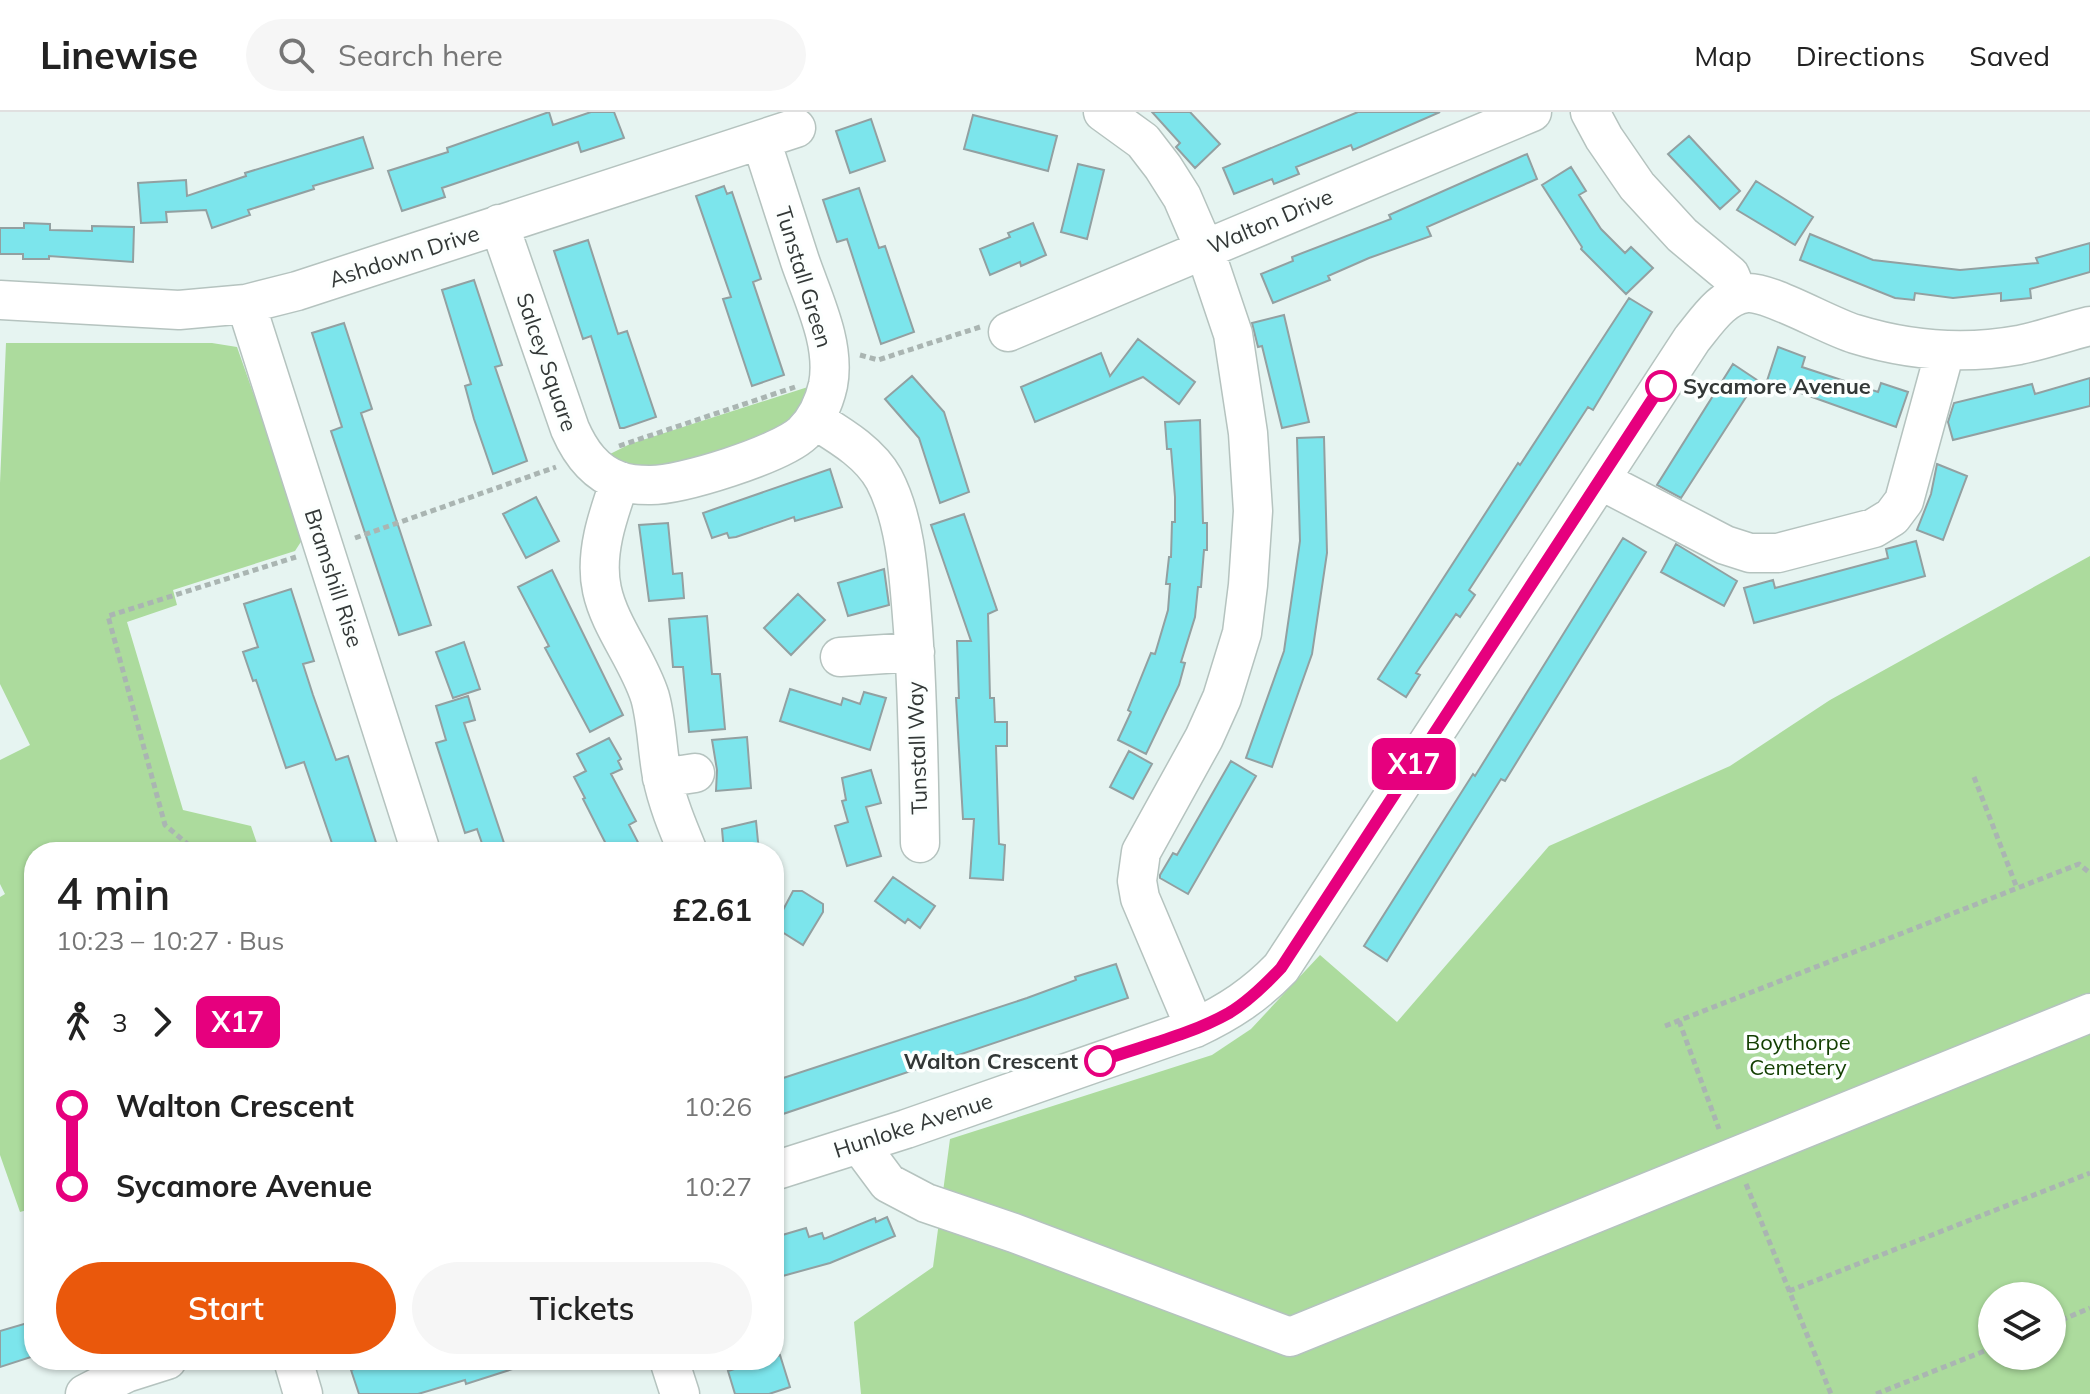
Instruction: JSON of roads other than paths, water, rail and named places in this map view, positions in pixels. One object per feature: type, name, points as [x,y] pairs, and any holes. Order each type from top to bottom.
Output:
[{"type":"street","points":[[1103,112],[1143,141],[1182,197],[1204,248],[1233,334],[1248,433],[1253,511],[1242,633],[1222,698],[1180,785],[1141,852],[1137,881],[1140,898],[1195,1028]]},
{"type":"street","name":"Walton Drive","points":[[1008,332],[1532,112]]},
{"type":"street","points":[[1590,112],[1637,186],[1682,235],[1730,275],[1738,294],[1751,292],[1764,295],[1853,334],[1898,345],[1945,351],[2017,345],[2090,326]]},
{"type":"street","name":"Ashdown Drive","points":[[0,300],[179,310],[246,304],[297,291],[778,134]]},
{"type":"street","name":"Tunstall Green","points":[[778,134],[824,333],[829,368],[825,398],[815,420]]},
{"type":"street","name":"Salcey Square","points":[[499,224],[576,444],[600,472],[620,481]]},
{"type":"street","name":"Hunloke Avenue","points":[[784,1168],[1195,1028],[1228,1013],[1256,994],[1281,968],[1692,339],[1711,315],[1738,294]]},
{"type":"street","name":"Bramshill Rise","points":[[246,304],[418,842]]},
{"type":"street","points":[[1600,480],[1725,545],[1750,553],[1778,553],[1874,528],[1892,517],[1904,501],[1945,351]]},
{"type":"street","points":[[687,842],[678,775],[639,665],[613,618],[602,590],[600,564],[606,521],[620,481],[650,486],[686,479],[784,446],[815,420]]},
{"type":"street","name":"Tunstall Way","points":[[815,420],[854,445],[883,477],[901,535],[909,581],[915,652],[920,843]]},
{"type":"street","name":"Tunstall Way","points":[[840,657],[915,652]]},
{"type":"street","points":[[859,1144],[888,1183],[926,1203],[1290,1337],[2090,1013]]},
{"type":"street","points":[[85,1394],[135,1370]]},
{"type":"street","points":[[296,1370],[303,1394]]},
{"type":"street","points":[[672,1370],[680,1394]]},
{"type":"place","name":"Sycamore Avenue","points":[[1661,386]]},
{"type":"place","name":"Walton Crescent","points":[[1100,1061]]},
{"type":"park label","name":"Boythorpe Cemetery","points":[[1798,1054]]}]
